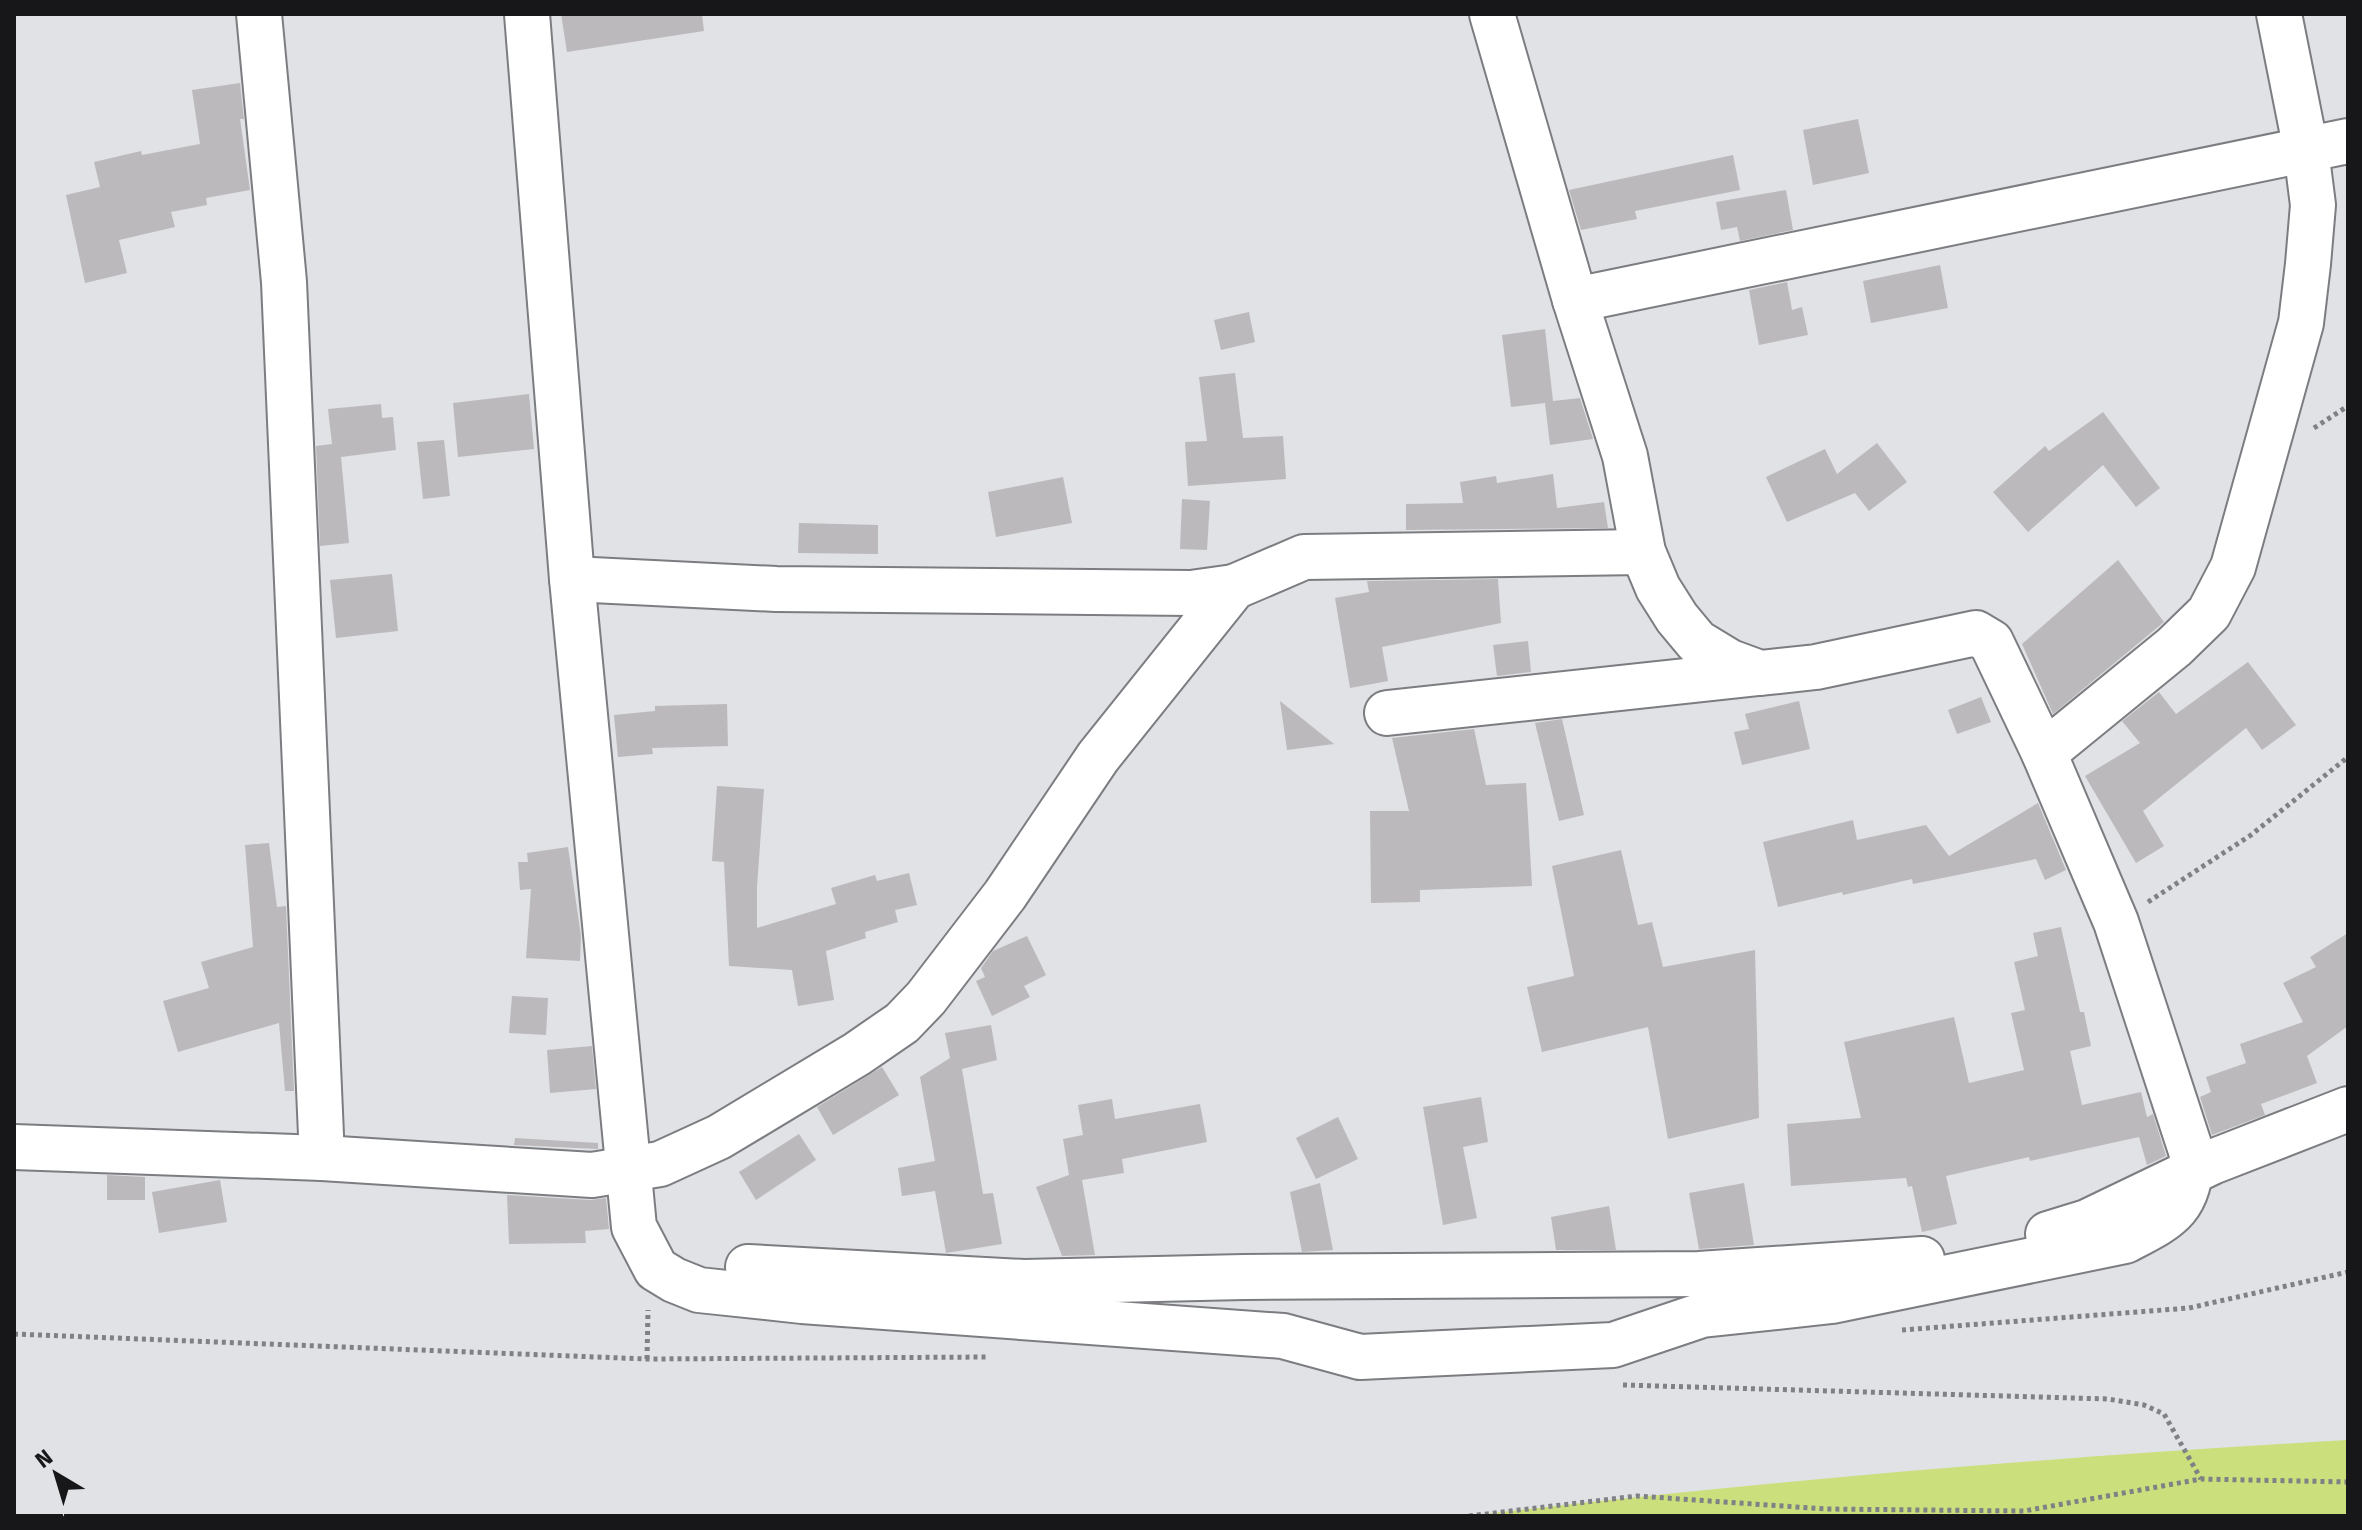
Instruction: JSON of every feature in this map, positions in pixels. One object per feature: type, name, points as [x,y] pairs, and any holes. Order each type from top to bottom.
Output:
[{"type":"street","points":[[259,14],[284,282],[322,1158]]},
{"type":"street","points":[[527,14],[572,579],[634,1227],[652,1286]]},
{"type":"street","points":[[1492,14],[1575,300],[1625,456],[1643,552],[1658,588],[1697,642],[1730,662],[1760,673]]},
{"type":"street","points":[[2044,753],[2209,613],[2225,587],[2244,531],[2262,455],[2301,323],[2313,205],[2306,150],[2279,14]]},
{"type":"street","points":[[1575,300],[2348,141]]},
{"type":"street","points":[[572,579],[776,589],[1191,593],[1234,587],[1304,557],[1643,552]]},
{"type":"street","points":[[14,1147],[322,1158],[592,1175],[660,1164],[719,1137],[857,1054],[902,1023],[926,998],[1005,895],[1098,757],[1234,587]]},
{"type":"street","points":[[652,1286],[674,1280],[699,1290],[802,1301],[1283,1336],[1360,1357],[1613,1345],[1702,1315],[1832,1301],[2125,1241],[2164,1221],[2185,1199],[2192,1154],[2116,922],[2044,753],[1991,642],[1976,633],[1816,667],[1387,713]]},
{"type":"street","points":[[652,1286],[677,1264],[1024,1282],[1699,1274],[1943,1257],[2012,1244],[2087,1222],[2191,1172],[2348,1109]]},
{"type":"path","points":[[2116,922],[2251,835],[2348,757]]},
{"type":"path","points":[[1892,1331],[2189,1308],[2348,1272]]},
{"type":"path","points":[[647,1359],[652,1286]]},
{"type":"path","points":[[14,1334],[647,1359],[992,1357]]},
{"type":"path","points":[[1608,1385],[2108,1399],[2144,1405],[2164,1414],[2201,1479]]},
{"type":"path","points":[[1469,1516],[1637,1496],[1826,1509],[2024,1511],[2201,1479],[2348,1482]]},
{"type":"green space","points":[[2348,1440],[2348,1516],[1469,1516],[1908,1471]]},
{"type":"building","points":[[561,14],[702,14],[704,31],[567,52]]},
{"type":"building","points":[[240,83],[244,119],[240,119],[250,190],[206,198],[207,205],[171,212],[175,227],[119,240],[127,273],[85,283],[66,195],[100,187],[94,162],[141,151],[142,155],[200,144],[192,90]]},
{"type":"building","points":[[1858,119],[1869,173],[1813,185],[1803,130]]},
{"type":"building","points":[[1733,155],[1740,190],[1635,211],[1637,219],[1581,230],[1569,190]]},
{"type":"building","points":[[1786,190],[1793,230],[1740,241],[1737,227],[1721,230],[1716,202]]},
{"type":"building","points":[[1940,265],[1948,308],[1871,323],[1863,281]]},
{"type":"building","points":[[1787,282],[1792,310],[1802,307],[1808,335],[1759,345],[1749,290]]},
{"type":"building","points":[[1249,312],[1255,342],[1221,350],[1214,320]]},
{"type":"building","points":[[1545,329],[1553,401],[1580,398],[1593,439],[1550,445],[1545,403],[1511,407],[1502,335]]},
{"type":"building","points":[[1235,373],[1243,438],[1283,436],[1286,479],[1188,486],[1185,442],[1207,441],[1199,377]]},
{"type":"building","points":[[529,394],[534,449],[458,457],[453,403]]},
{"type":"building","points":[[381,404],[382,418],[393,417],[396,450],[341,457],[349,543],[320,546],[316,446],[332,444],[328,409]]},
{"type":"building","points":[[2103,412],[2160,488],[2136,507],[2103,465],[2028,532],[1993,492],[2045,446],[2049,451]]},
{"type":"building","points":[[444,440],[450,496],[423,499],[417,442]]},
{"type":"building","points":[[1877,443],[1907,482],[1869,511],[1855,493],[1787,522],[1766,477],[1825,449],[1837,474]]},
{"type":"building","points":[[1553,474],[1557,508],[1604,502],[1608,528],[1406,530],[1406,504],[1463,503],[1460,482],[1496,476],[1497,483]]},
{"type":"building","points":[[1063,477],[1072,523],[996,537],[988,492]]},
{"type":"building","points":[[1182,499],[1210,501],[1207,550],[1180,549]]},
{"type":"building","points":[[799,523],[878,525],[878,554],[798,553]]},
{"type":"building","points":[[2118,560],[2164,622],[2053,714],[2022,644]]},
{"type":"building","points":[[392,574],[398,631],[336,638],[330,580]]},
{"type":"building","points":[[1498,579],[1501,623],[1382,647],[1388,681],[1350,688],[1335,598],[1369,592],[1367,581]]},
{"type":"building","points":[[1528,641],[1531,672],[1497,676],[1493,645]]},
{"type":"building","points":[[2248,662],[2296,725],[2262,750],[2246,728],[2143,811],[2164,846],[2136,863],[2085,776],[2140,743],[2122,721],[2159,692],[2176,714]]},
{"type":"building","points":[[1981,697],[1991,722],[1957,734],[1948,710]]},
{"type":"building","points":[[1280,701],[1334,744],[1287,750]]},
{"type":"building","points":[[1799,701],[1810,749],[1742,765],[1734,732],[1749,729],[1745,714]]},
{"type":"building","points":[[727,704],[728,746],[652,748],[653,754],[618,757],[614,715],[655,711],[655,706]]},
{"type":"building","points":[[1562,719],[1584,815],[1559,821],[1535,723]]},
{"type":"building","points":[[1474,729],[1486,785],[1526,783],[1532,886],[1420,890],[1420,902],[1371,903],[1370,811],[1409,811],[1392,738]]},
{"type":"building","points":[[717,786],[764,789],[757,928],[836,904],[831,888],[875,875],[877,881],[909,873],[917,905],[895,910],[898,922],[865,932],[866,938],[826,951],[834,1000],[798,1006],[792,970],[729,966],[724,862],[712,861]]},
{"type":"building","points":[[2038,803],[2066,870],[2045,880],[2036,859],[1913,884],[1912,879],[1843,895],[1842,892],[1778,907],[1763,842],[1853,820],[1857,840],[1926,825],[1949,856]]},
{"type":"building","points":[[269,843],[277,907],[286,906],[294,1091],[285,1091],[279,1023],[178,1052],[163,1001],[209,988],[201,962],[253,947],[245,845]]},
{"type":"building","points":[[568,847],[581,936],[580,961],[526,958],[531,889],[520,890],[518,862],[528,862],[527,853]]},
{"type":"building","points":[[1621,850],[1638,925],[1652,922],[1663,967],[1755,950],[1759,1118],[1668,1139],[1648,1027],[1542,1052],[1527,987],[1574,976],[1552,866]]},
{"type":"building","points":[[2061,927],[2091,1046],[2070,1051],[2082,1105],[2141,1092],[2147,1117],[2153,1114],[2166,1156],[2147,1165],[2139,1137],[1946,1176],[1957,1224],[1922,1232],[1912,1186],[1908,1187],[1906,1178],[1791,1186],[1787,1124],[1861,1118],[1844,1042],[1954,1017],[1969,1083],[2024,1070],[2011,1013],[2025,1010],[2014,962],[2038,956],[2033,933]]},
{"type":"building","points":[[2348,933],[2348,1026],[2307,1056],[2317,1083],[2261,1104],[2265,1115],[2212,1135],[2200,1097],[2211,1092],[2206,1077],[2246,1063],[2240,1044],[2303,1022],[2283,983],[2316,967],[2310,957]]},
{"type":"building","points":[[1027,936],[1046,975],[1024,986],[1030,997],[992,1016],[976,981],[985,977],[981,968],[993,951]]},
{"type":"building","points":[[512,996],[548,998],[546,1035],[509,1033]]},
{"type":"building","points":[[991,1025],[997,1060],[962,1069],[983,1194],[993,1193],[1002,1244],[946,1253],[935,1191],[902,1196],[898,1168],[935,1161],[920,1077],[950,1058],[945,1033]]},
{"type":"building","points":[[592,1046],[596,1089],[550,1093],[547,1050]]},
{"type":"building","points":[[882,1067],[899,1095],[833,1135],[817,1107]]},
{"type":"building","points":[[1481,1097],[1488,1142],[1463,1147],[1477,1218],[1443,1225],[1423,1107]]},
{"type":"building","points":[[1112,1099],[1115,1119],[1200,1104],[1207,1142],[1122,1159],[1124,1173],[1082,1180],[1095,1255],[1062,1256],[1036,1187],[1069,1175],[1063,1139],[1083,1135],[1078,1105]]},
{"type":"building","points":[[1338,1117],[1358,1159],[1316,1179],[1296,1138]]},
{"type":"building","points":[[799,1134],[816,1160],[756,1200],[739,1172]]},
{"type":"building","points":[[515,1138],[598,1143],[598,1149],[514,1145]]},
{"type":"building","points":[[107,1175],[145,1177],[145,1200],[107,1200]]},
{"type":"building","points":[[220,1180],[227,1222],[159,1233],[152,1192]]},
{"type":"building","points":[[1320,1183],[1333,1250],[1302,1252],[1290,1192]]},
{"type":"building","points":[[1744,1183],[1754,1245],[1699,1249],[1689,1193]]},
{"type":"building","points":[[507,1195],[590,1200],[606,1198],[609,1229],[585,1231],[586,1243],[509,1244]]},
{"type":"building","points":[[1609,1206],[1616,1250],[1556,1250],[1551,1217]]}]
